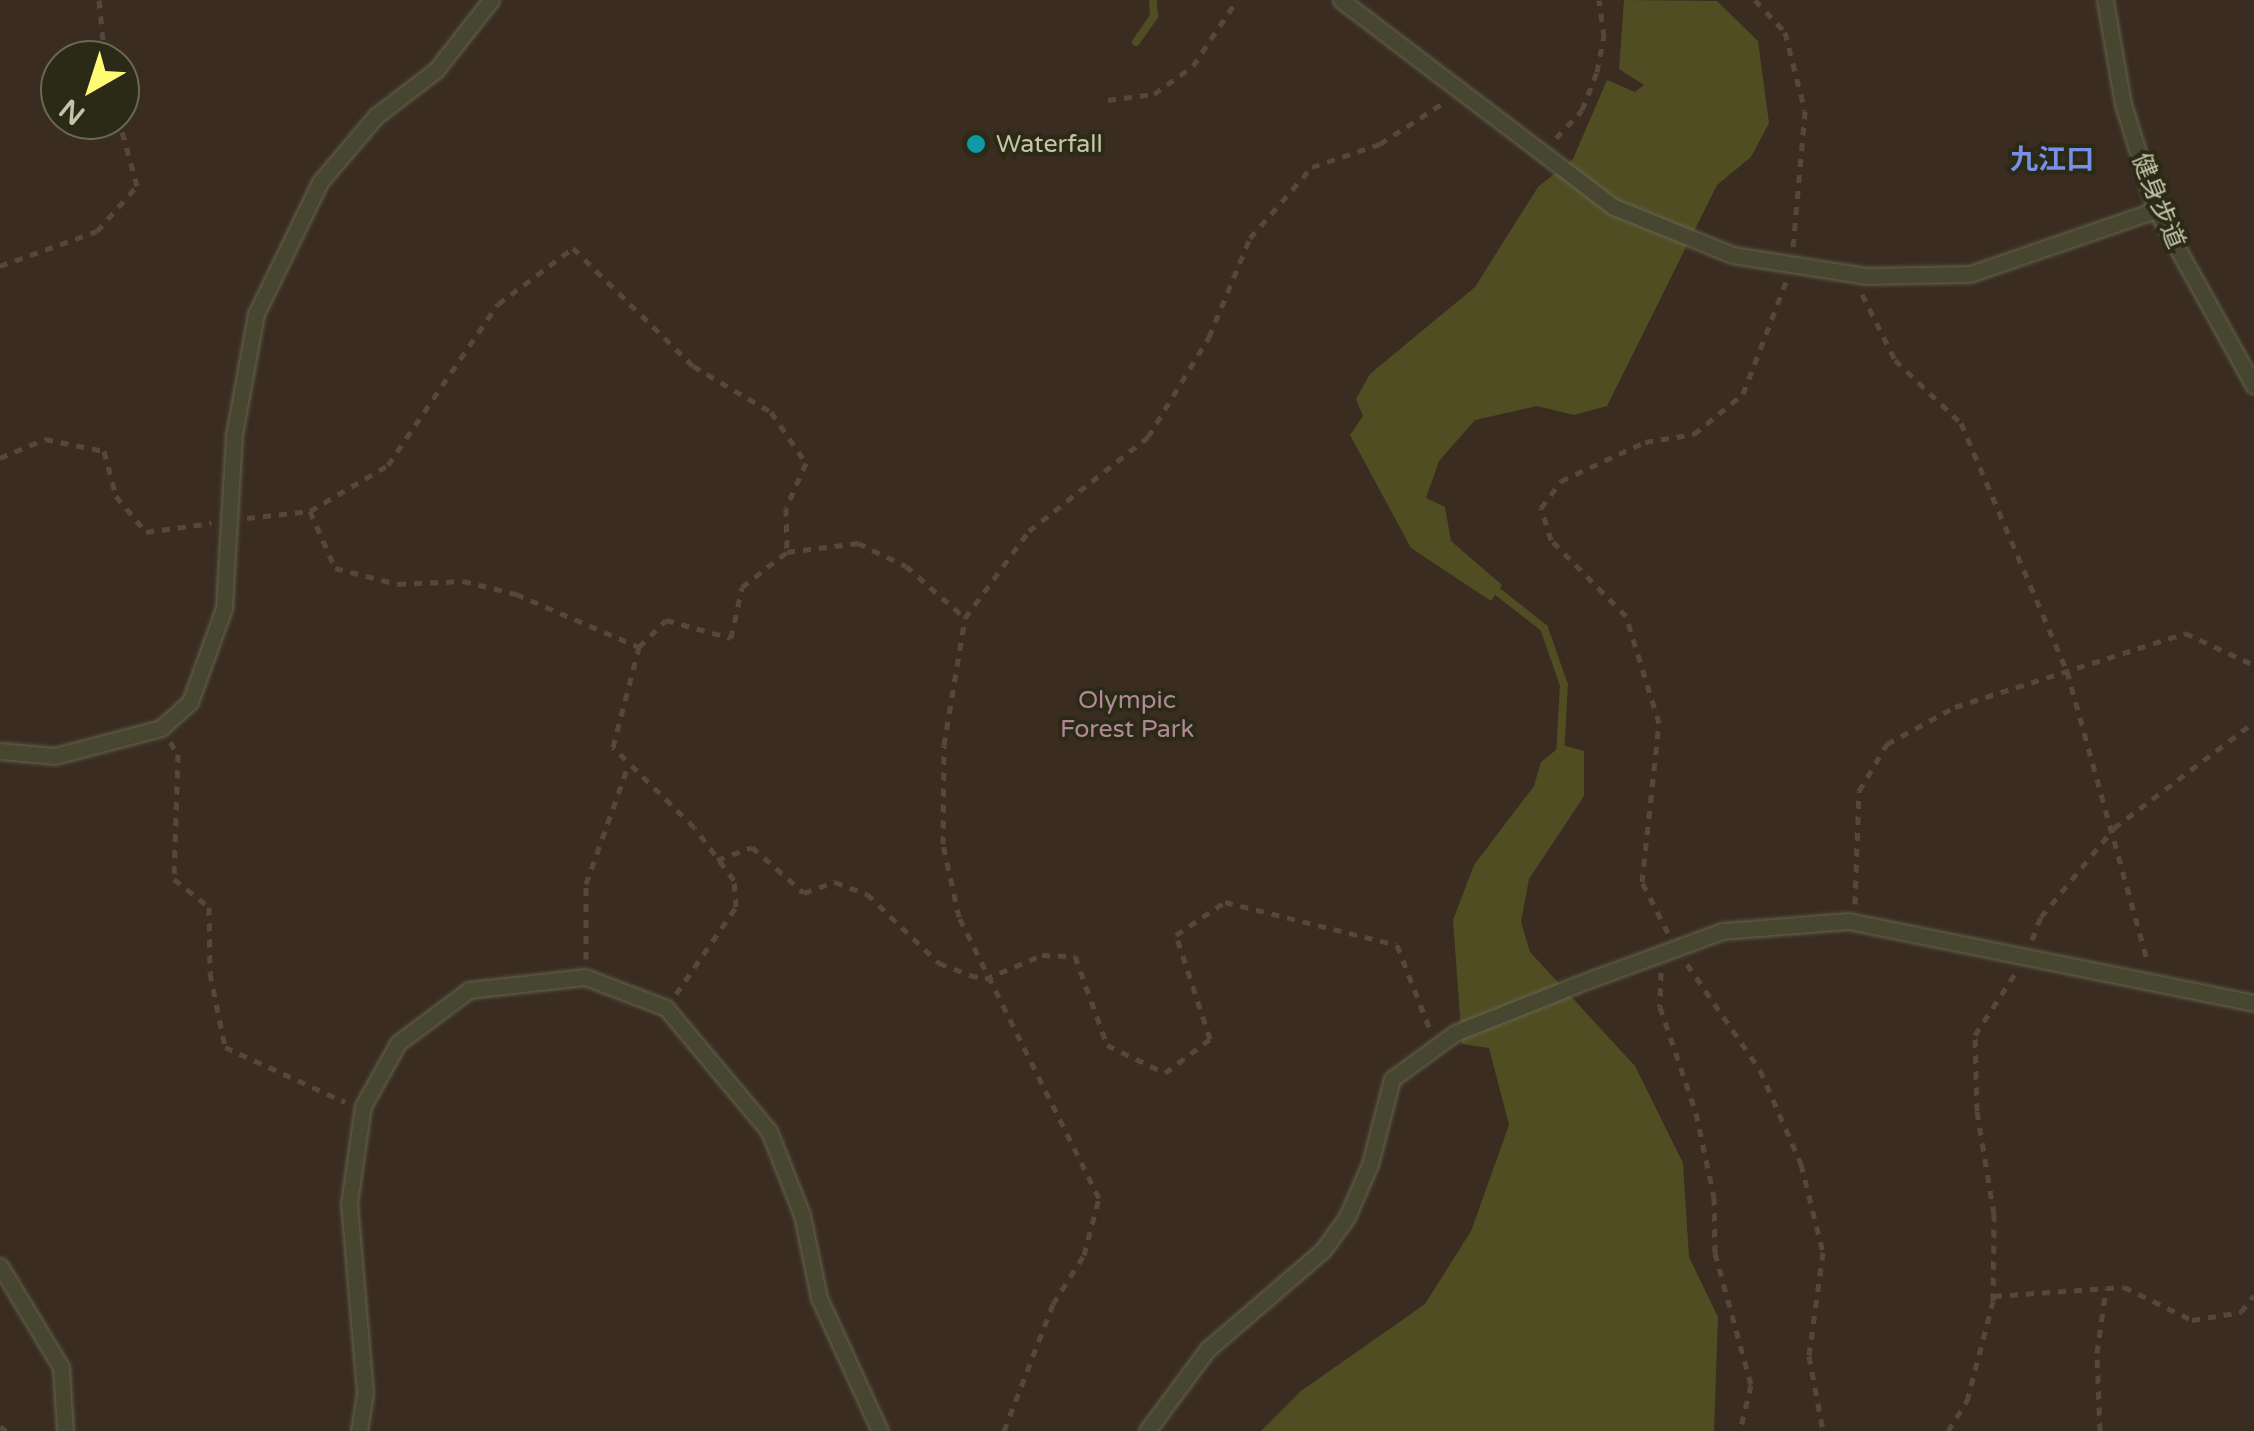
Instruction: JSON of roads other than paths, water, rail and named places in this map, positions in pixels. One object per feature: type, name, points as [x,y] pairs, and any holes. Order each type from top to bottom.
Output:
[{"type":"street","points":[[0,751],[56,756],[161,728],[190,702],[212,657],[224,608],[229,520],[256,314],[320,182],[376,116],[436,70],[491,0]]},
{"type":"street","points":[[1341,0],[1466,88],[1546,161],[1614,207],[1733,255],[1852,274],[1970,274],[2156,210]]},
{"type":"street","name":"健身步道","points":[[2105,0],[2122,104],[2156,210],[2254,386]]},
{"type":"street","points":[[1147,1431],[1208,1349],[1324,1250],[1370,1164],[1392,1079],[1455,1032],[1578,984],[1724,932],[1856,922],[2154,987],[2254,1002]]},
{"type":"street","points":[[359,1431],[365,1393],[349,1204],[363,1106],[398,1043],[468,990],[585,977],[666,1008],[769,1131],[802,1215],[819,1298],[880,1431]]},
{"type":"street","points":[[0,1266],[62,1367],[65,1431]]},
{"type":"waterway","points":[[1136,42],[1154,16],[1153,0]]},
{"type":"waterway","points":[[1493,588],[1544,628],[1564,685],[1560,755]]},
{"type":"place","name":"Waterfall","points":[[976,144]]},
{"type":"district","name":"九江口","points":[[2052,160]]},
{"type":"park label","name":"Olympic Forest Park","points":[[1127,716]]}]
